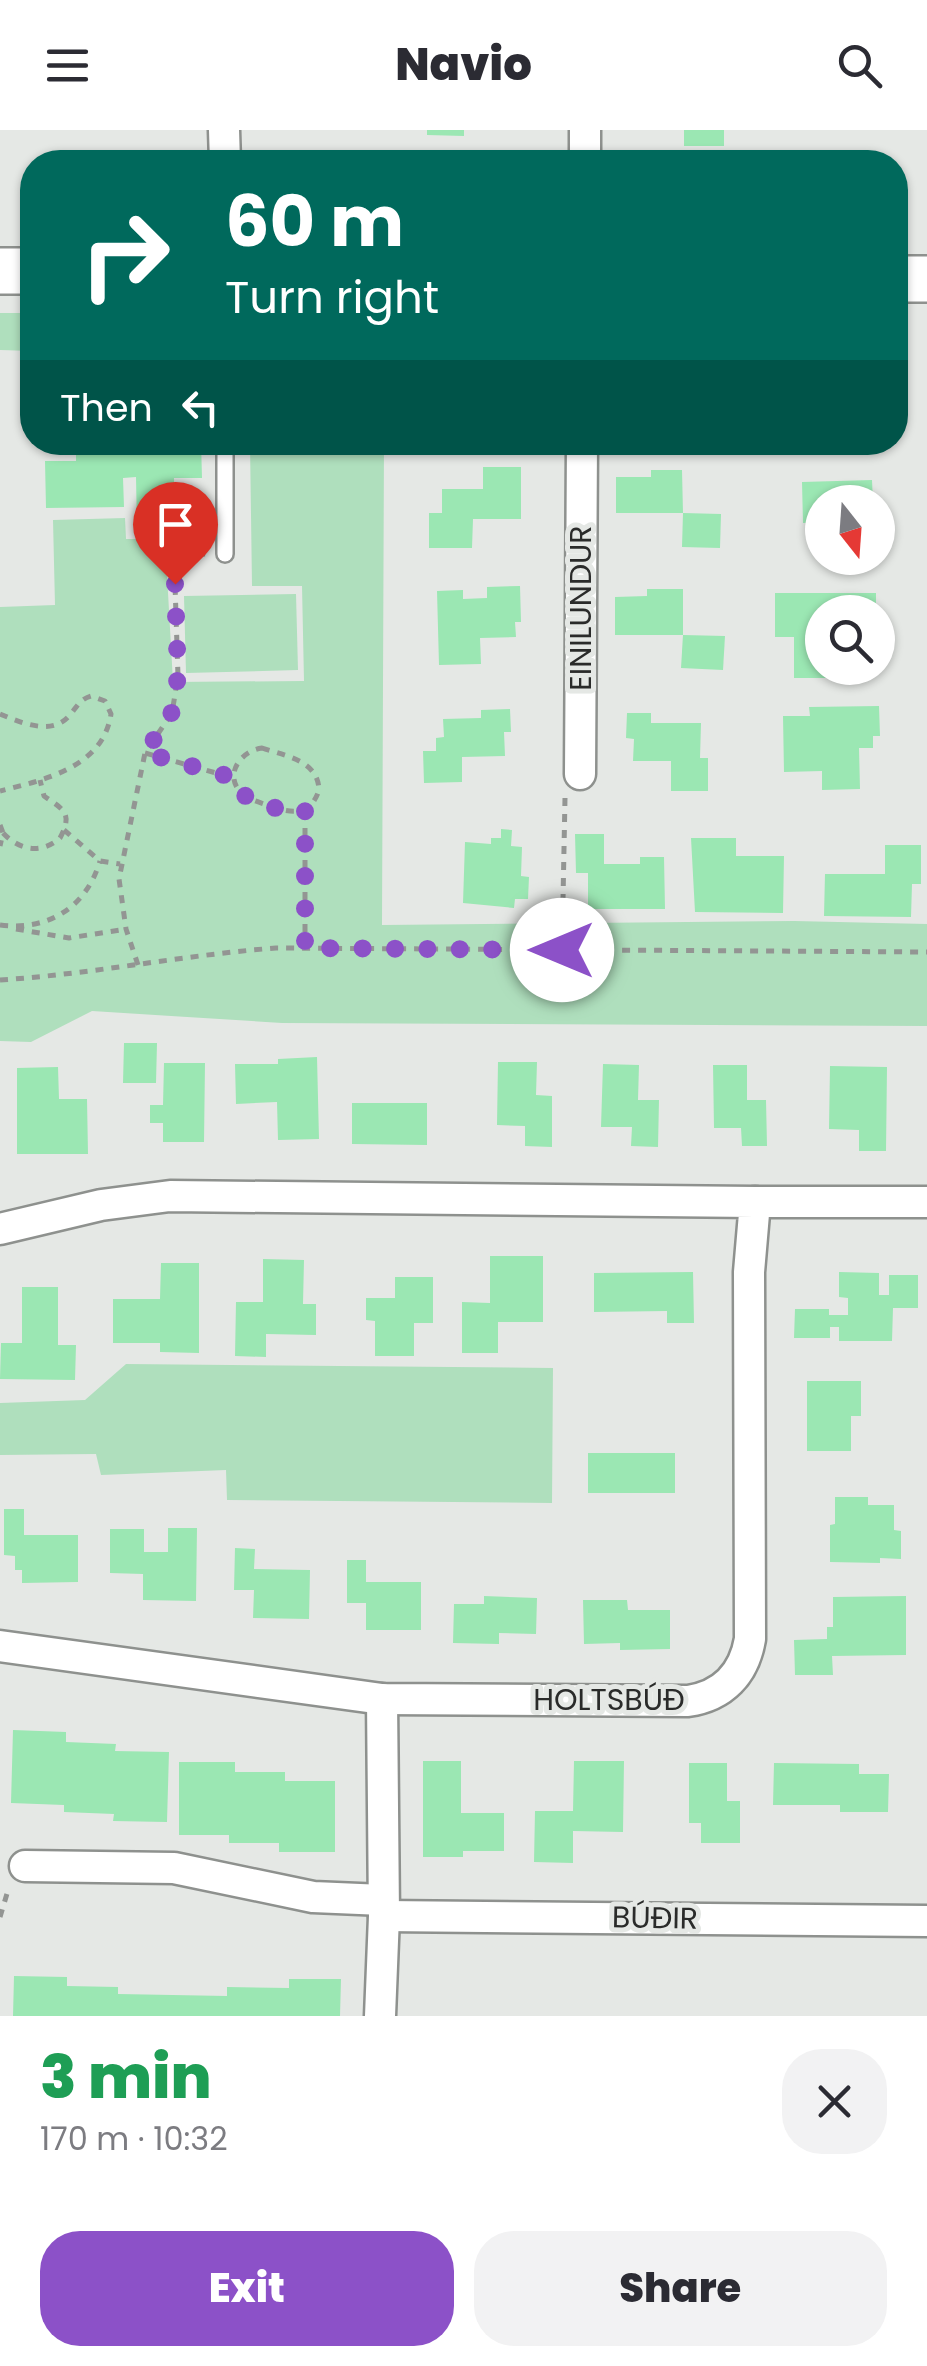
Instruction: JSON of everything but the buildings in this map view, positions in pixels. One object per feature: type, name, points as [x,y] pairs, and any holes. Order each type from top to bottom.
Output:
[{"type":"street","name":"EINILUNDUR","points":[[580,774],[582,455]]},
{"type":"street","points":[[0,1228],[101,1205],[170,1196],[927,1202]]},
{"type":"street","name":"HOLTSBÚÐ","points":[[0,1646],[382,1699],[688,1701],[715,1694],[742,1667],[750,1639],[749,1272],[755,1202]]},
{"type":"street","points":[[380,2016],[382,1699]]},
{"type":"street","points":[[26,1866],[174,1868],[383,1908]]},
{"type":"street","name":"BÚÐIR","points":[[383,1908],[927,1921]]},
{"type":"lane","points":[[225,455],[225,554]]},
{"type":"path","points":[[138,965],[121,902],[121,865],[145,753],[172,712],[178,676],[174,554],[225,554]]},
{"type":"path","points":[[0,714],[41,726],[67,719],[85,698],[98,697],[109,707],[110,722],[93,750],[67,771],[0,792]]},
{"type":"path","points":[[262,748],[308,764],[315,771],[319,790],[305,810],[289,813],[246,797],[235,778],[240,758],[262,748]]},
{"type":"path","points":[[145,753],[235,778]]},
{"type":"path","points":[[562,950],[566,778],[580,774]]},
{"type":"path","points":[[3,834],[21,847],[37,849],[54,844],[64,830],[62,806],[44,796],[40,780]]},
{"type":"path","points":[[305,810],[305,948]]},
{"type":"path","points":[[0,825],[0,846]]},
{"type":"path","points":[[64,830],[100,861],[121,865]]},
{"type":"path","points":[[4,925],[33,925],[64,914],[87,891],[100,861]]},
{"type":"path","points":[[4,925],[38,935],[69,938],[126,930]]},
{"type":"path","points":[[0,980],[69,975],[224,952],[305,948],[927,952]]},
{"type":"green space","points":[[0,313],[20,313],[20,351],[0,350]]},
{"type":"green space","points":[[250,455],[384,455],[382,925],[794,921],[927,924],[927,1026],[282,1023],[92,1011],[31,1042],[0,1041],[0,607],[55,605],[53,520],[125,518],[126,539],[165,539],[173,682],[304,681],[302,586],[252,586]]},
{"type":"green space","points":[[296,594],[298,670],[186,673],[184,596]]},
{"type":"green space","points":[[126,1364],[553,1368],[552,1503],[227,1500],[226,1470],[101,1475],[96,1454],[0,1455],[0,1403],[85,1400]]},
{"type":"route","points":[[175,584],[178,676],[172,712],[145,753],[235,778],[246,797],[289,813],[305,810],[305,948],[562,950]]}]
